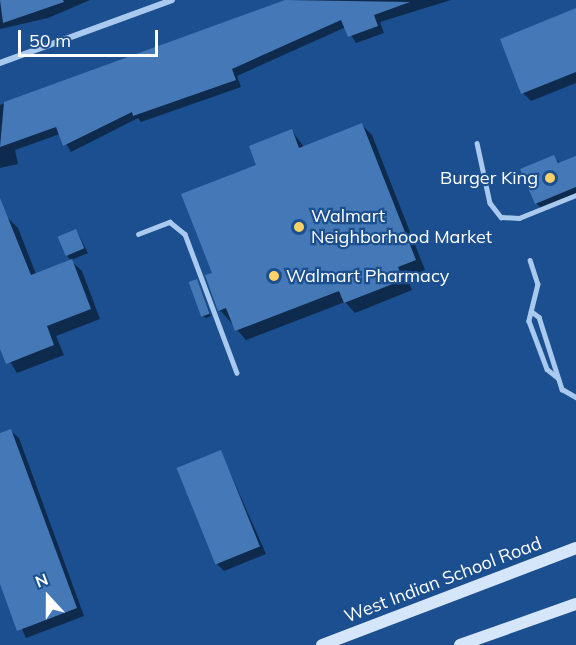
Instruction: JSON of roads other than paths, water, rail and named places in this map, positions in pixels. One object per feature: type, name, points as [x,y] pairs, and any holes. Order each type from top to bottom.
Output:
[{"type":"main road","name":"West Indian School Road","points":[[322,645],[576,548]]},
{"type":"main road","points":[[460,645],[576,604]]},
{"type":"street","points":[[0,63],[172,0]]},
{"type":"lane","points":[[477,143],[490,203],[501,217],[519,218],[576,195]]},
{"type":"lane","points":[[138,234],[170,222],[185,234],[237,372]]},
{"type":"lane","points":[[530,260],[538,284],[529,321],[547,369],[576,397]]},
{"type":"lane","points":[[531,311],[539,317],[558,378]]},
{"type":"place","name":"Burger King","points":[[550,178]]},
{"type":"place","name":"Walmart Neighborhood Market","points":[[299,227]]},
{"type":"place","name":"Walmart Pharmacy","points":[[274,276]]}]
